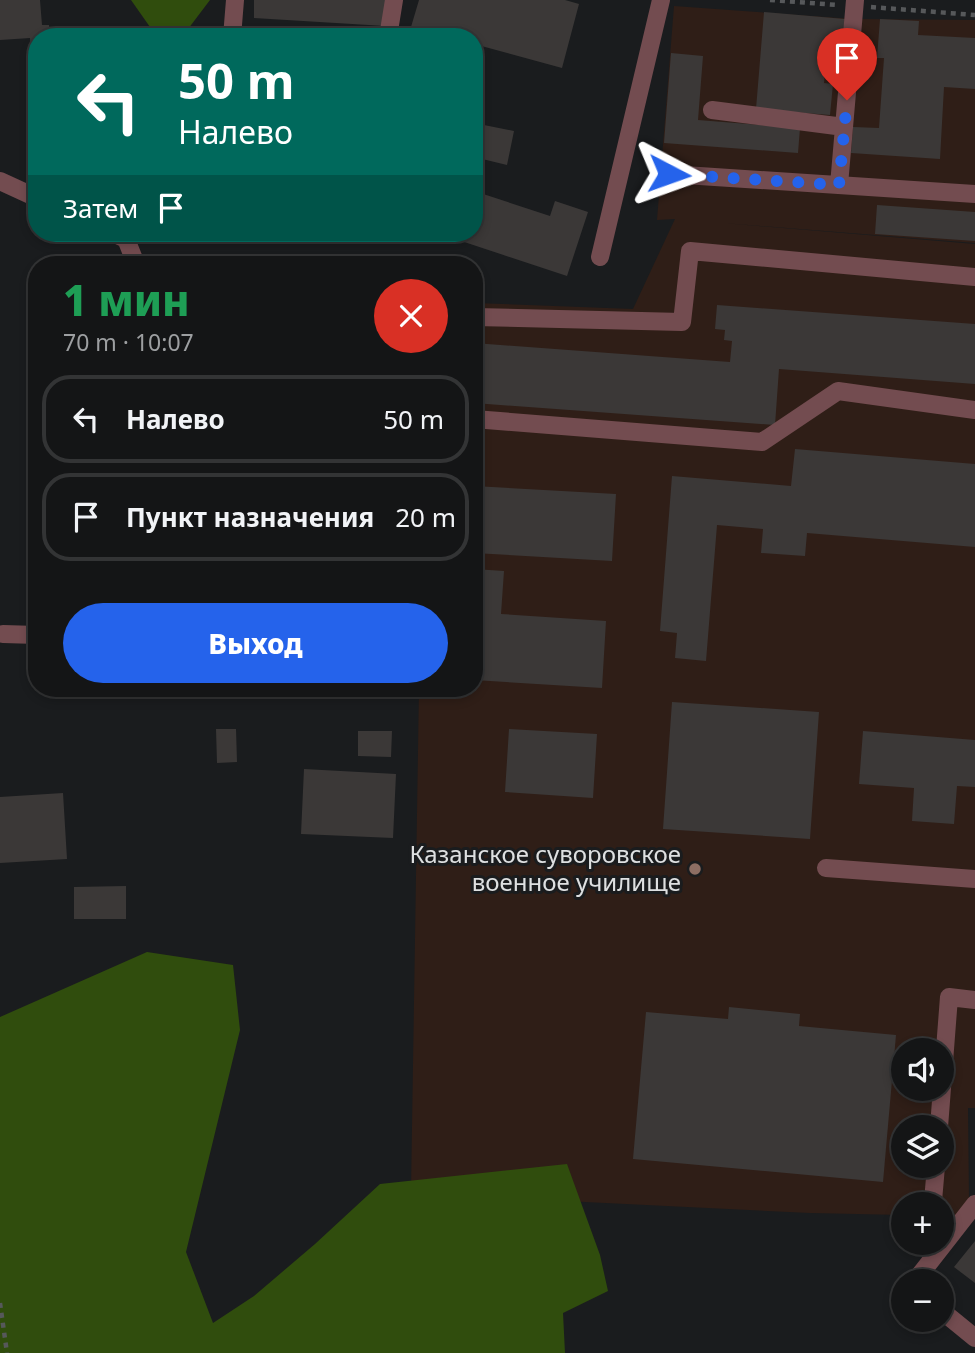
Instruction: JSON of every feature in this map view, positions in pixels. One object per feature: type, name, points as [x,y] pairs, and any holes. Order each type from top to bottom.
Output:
[{"type":"lane","points":[[233,28],[235,0]]},
{"type":"lane","points":[[389,28],[394,0]]},
{"type":"lane","points":[[600,257],[661,0]]},
{"type":"lane","points":[[839,185],[855,0]]},
{"type":"lane","points":[[712,110],[844,127]]},
{"type":"lane","points":[[669,174],[975,194]]},
{"type":"lane","points":[[0,181],[28,194]]},
{"type":"lane","points":[[483,317],[682,322],[690,251],[975,277]]},
{"type":"lane","points":[[483,420],[762,442],[838,391],[975,410]]},
{"type":"lane","points":[[3,634],[28,635]]},
{"type":"lane","points":[[826,868],[975,878]]},
{"type":"lane","points":[[940,1115],[949,998],[975,1000]]},
{"type":"lane","points":[[924,1269],[975,1204]]},
{"type":"lane","points":[[954,1321],[975,1338]]},
{"type":"path","points":[[0,1303],[7,1353]]},
{"type":"shaded area","name":"Казанское суворовское военное училище","points":[[674,6],[853,19],[975,20],[975,243],[723,223],[975,244],[975,1108],[968,1108],[969,1200],[957,1216],[954,1216],[954,1192],[891,1192],[891,1215],[585,1202],[411,1190],[419,697],[483,697],[483,303],[633,309],[675,219],[657,220]]},
{"type":"green space","points":[[131,0],[210,0],[189,28],[151,28]]},
{"type":"green space","points":[[147,952],[233,965],[240,1030],[186,1252],[213,1323],[254,1296],[380,1184],[567,1164],[600,1255],[608,1291],[563,1313],[565,1353],[0,1353],[0,1017]]},
{"type":"building","points":[[0,0],[40,0],[42,25],[49,25],[49,28],[28,28],[28,38],[0,40]]},
{"type":"building","points":[[254,0],[386,0],[385,26],[254,18]]},
{"type":"building","points":[[419,0],[565,0],[579,4],[562,68],[483,46],[483,28],[411,27]]},
{"type":"building","points":[[764,12],[845,19],[842,53],[827,52],[824,83],[833,84],[830,115],[756,109]]},
{"type":"building","points":[[880,19],[919,21],[918,35],[975,38],[975,89],[944,87],[940,159],[851,153],[853,127],[879,128],[884,58],[877,58]]},
{"type":"building","points":[[671,53],[703,56],[698,120],[800,128],[798,153],[664,143]]},
{"type":"building","points":[[483,125],[514,131],[507,165],[483,159]]},
{"type":"building","points":[[483,194],[550,216],[555,201],[588,212],[567,276],[464,242],[483,242]]},
{"type":"building","points":[[877,205],[975,212],[975,241],[875,234]]},
{"type":"building","points":[[717,305],[975,324],[975,384],[779,369],[775,425],[483,404],[483,344],[730,362],[732,341],[724,340],[725,330],[715,329]]},
{"type":"building","points":[[795,449],[975,464],[975,547],[807,533],[805,556],[761,553],[763,529],[717,525],[706,661],[675,658],[677,633],[660,631],[672,476],[791,486]]},
{"type":"building","points":[[483,487],[616,494],[612,561],[483,554]]},
{"type":"building","points":[[483,570],[504,571],[501,614],[606,621],[602,688],[483,681]]},
{"type":"building","points":[[672,702],[819,712],[810,839],[663,829]]},
{"type":"building","points":[[216,729],[236,729],[237,762],[217,763]]},
{"type":"building","points":[[509,729],[597,734],[593,798],[505,792]]},
{"type":"building","points":[[358,731],[392,731],[391,757],[358,756]]},
{"type":"building","points":[[863,731],[975,740],[975,787],[957,786],[954,824],[912,821],[914,788],[859,784]]},
{"type":"building","points":[[304,769],[396,774],[393,838],[301,834]]},
{"type":"building","points":[[63,793],[67,859],[0,863],[0,797]]},
{"type":"building","points":[[126,886],[126,919],[74,919],[74,887]]},
{"type":"building","points":[[729,1007],[800,1014],[799,1026],[896,1035],[896,1038],[891,1038],[891,1092],[883,1182],[633,1159],[646,1012],[728,1019]]},
{"type":"building","points":[[975,1241],[975,1283],[954,1267]]},
{"type":"place","name":"Казанское суворовское военное училище","points":[[695,869]]},
{"type":"route","points":[[669,174],[839,185],[847,100]]}]
